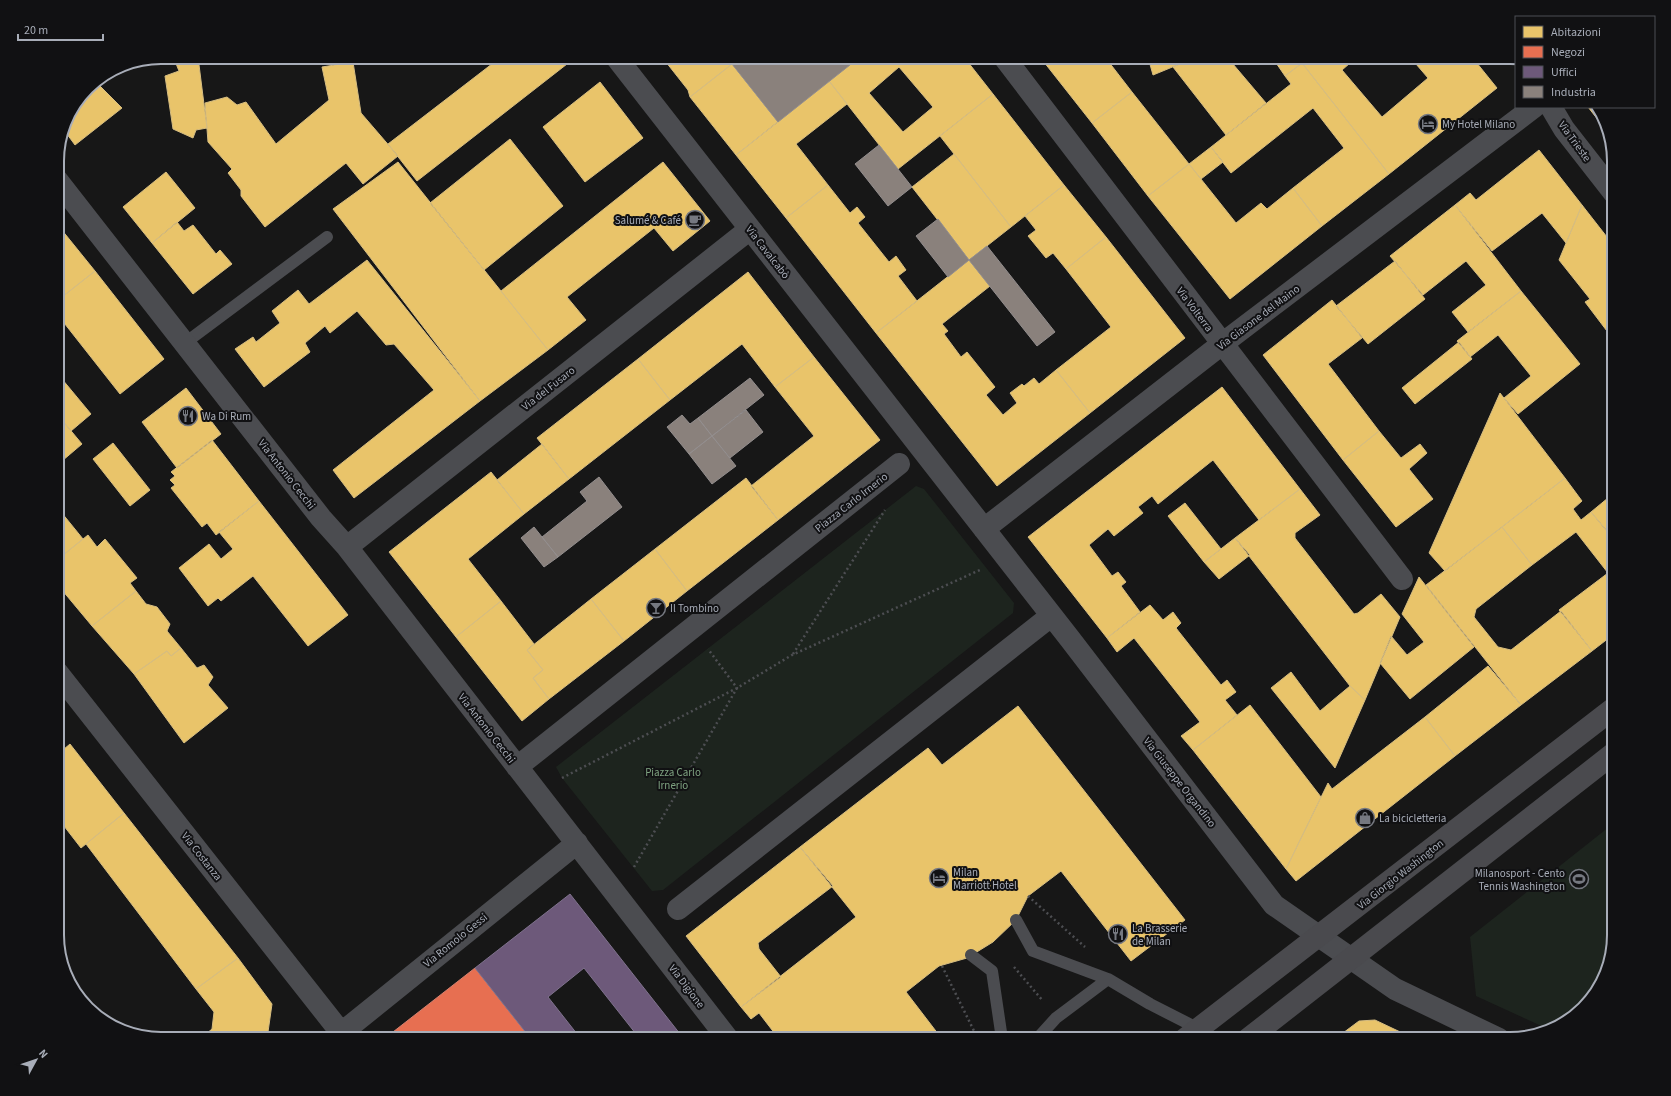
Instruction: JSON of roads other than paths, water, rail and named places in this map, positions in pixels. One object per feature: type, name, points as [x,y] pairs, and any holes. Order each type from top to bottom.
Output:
[{"type":"street","name":"Via Cavalcabò","points":[[621,64],[984,529]]},
{"type":"street","name":"Via Volterra","points":[[1009,64],[1402,579]]},
{"type":"street","name":"Via Giasone del Maino","points":[[984,529],[1222,344],[1533,108]]},
{"type":"street","name":"Via Trieste","points":[[1552,108],[1564,129],[1607,184]]},
{"type":"street","name":"Via Antonio Cecchi","points":[[64,189],[321,518],[347,547],[517,767]]},
{"type":"street","name":"Via del Fusaro","points":[[347,547],[750,229]]},
{"type":"street","name":"Piazza Carlo Irnerio","points":[[517,767],[899,464]]},
{"type":"street","points":[[678,909],[1051,616],[984,529]]},
{"type":"street","name":"Via Giuseppe Organdino","points":[[1051,616],[1274,905],[1395,989],[1484,1032]]},
{"type":"street","name":"Via Costanza","points":[[64,682],[336,1032]]},
{"type":"street","name":"Via Giorgio Washington","points":[[1195,1032],[1607,713]]},
{"type":"street","points":[[1257,1032],[1607,758]]},
{"type":"street","points":[[517,767],[577,843]]},
{"type":"street","name":"Via Romolo Gessi","points":[[346,1032],[577,843]]},
{"type":"street","name":"Via Digione","points":[[577,843],[723,1032]]},
{"type":"lane","points":[[185,343],[327,237]]},
{"type":"lane","points":[[1016,920],[1034,951],[1108,979],[1150,1004],[1189,1032]]},
{"type":"lane","points":[[971,956],[992,971],[1001,1032]]},
{"type":"lane","points":[[1043,1032],[1056,1018],[1108,979]]},
{"type":"place","name":"My Hotel Milano","points":[[1428,124]]},
{"type":"place","name":"Salumé & Café","points":[[695,220]]},
{"type":"place","name":"Wa Di Rum","points":[[188,416]]},
{"type":"place","name":"Il Tombino","points":[[656,608]]},
{"type":"place","name":"La bicicletteria","points":[[1365,818]]},
{"type":"place","name":"Milan Marriott Hotel","points":[[939,878]]},
{"type":"place","name":"Milanosport - Cento Tennis Washington","points":[[1579,879]]},
{"type":"place","name":"La Brasserie de Milan","points":[[1118,934]]}]
